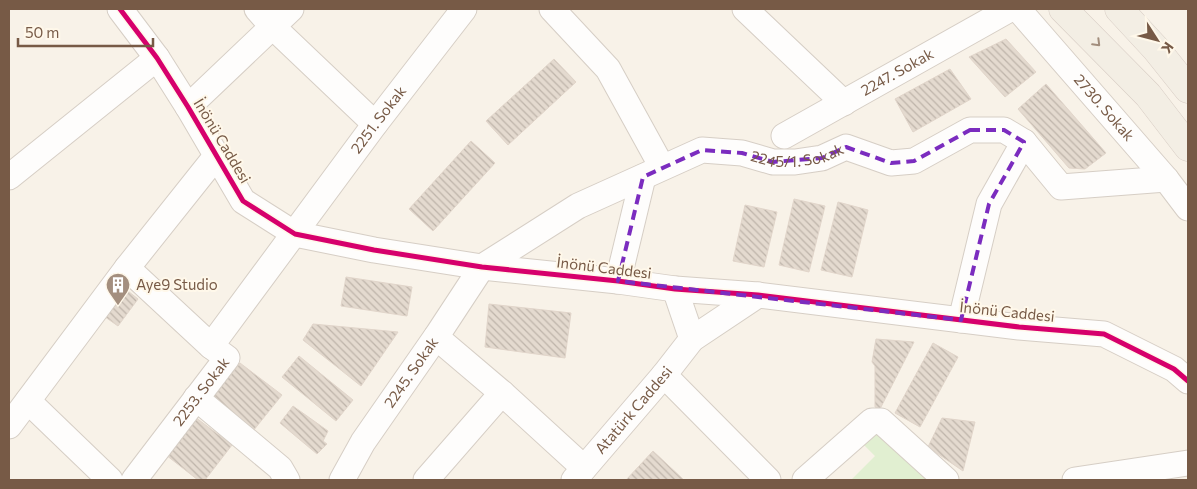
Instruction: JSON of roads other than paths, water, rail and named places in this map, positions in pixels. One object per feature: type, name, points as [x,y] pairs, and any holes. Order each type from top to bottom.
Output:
[{"type":"main road","points":[[1063,9],[1148,95],[1188,147]]},
{"type":"main road","points":[[1119,9],[1156,49],[1188,89]]},
{"type":"street","name":"İnönü Caddesi","points":[[120,9],[157,58],[243,201],[295,234],[374,250],[482,267],[618,281],[675,290],[758,295],[1019,327],[1104,334],[1174,369],[1188,381]]},
{"type":"street","points":[[188,107],[265,18],[291,9]]},
{"type":"street","name":"2251. Sokak","points":[[295,234],[375,124],[464,9]]},
{"type":"street","points":[[552,9],[608,69],[653,172],[618,281]]},
{"type":"street","points":[[745,9],[844,103]]},
{"type":"street","name":"2247. Sokak","points":[[784,136],[1010,9]]},
{"type":"street","name":"2730. Sokak","points":[[1018,9],[1166,179],[1188,208]]},
{"type":"street","points":[[265,18],[375,124]]},
{"type":"street","points":[[9,177],[157,58]]},
{"type":"street","name":"2245/1. Sokak","points":[[482,267],[578,206],[702,150],[742,153],[773,162],[795,162],[822,158],[846,147],[890,163],[914,161],[970,130],[1004,130],[1024,142],[1061,187],[1166,179]]},
{"type":"street","points":[[962,320],[989,204],[1024,142]]},
{"type":"street","points":[[9,426],[127,268],[217,155]]},
{"type":"street","name":"2253. Sokak","points":[[134,480],[227,358],[211,346],[295,234]]},
{"type":"street","name":"2245. Sokak","points":[[342,480],[362,442],[436,337],[482,267]]},
{"type":"street","points":[[127,268],[211,346]]},
{"type":"street","points":[[675,290],[692,338]]},
{"type":"street","name":"Atatürk Caddesi","points":[[579,474],[664,375],[692,338],[758,295]]},
{"type":"street","points":[[436,337],[502,393],[579,474]]},
{"type":"street","points":[[664,375],[768,480]]},
{"type":"street","points":[[426,480],[502,393]]},
{"type":"street","points":[[196,398],[280,468],[286,480]]},
{"type":"street","points":[[28,401],[110,480]]},
{"type":"street","points":[[805,480],[872,421],[881,421],[946,480]]},
{"type":"street","points":[[1075,480],[1188,463]]},
{"type":"place","name":"Aye9 Studio","points":[[118,306]]}]
